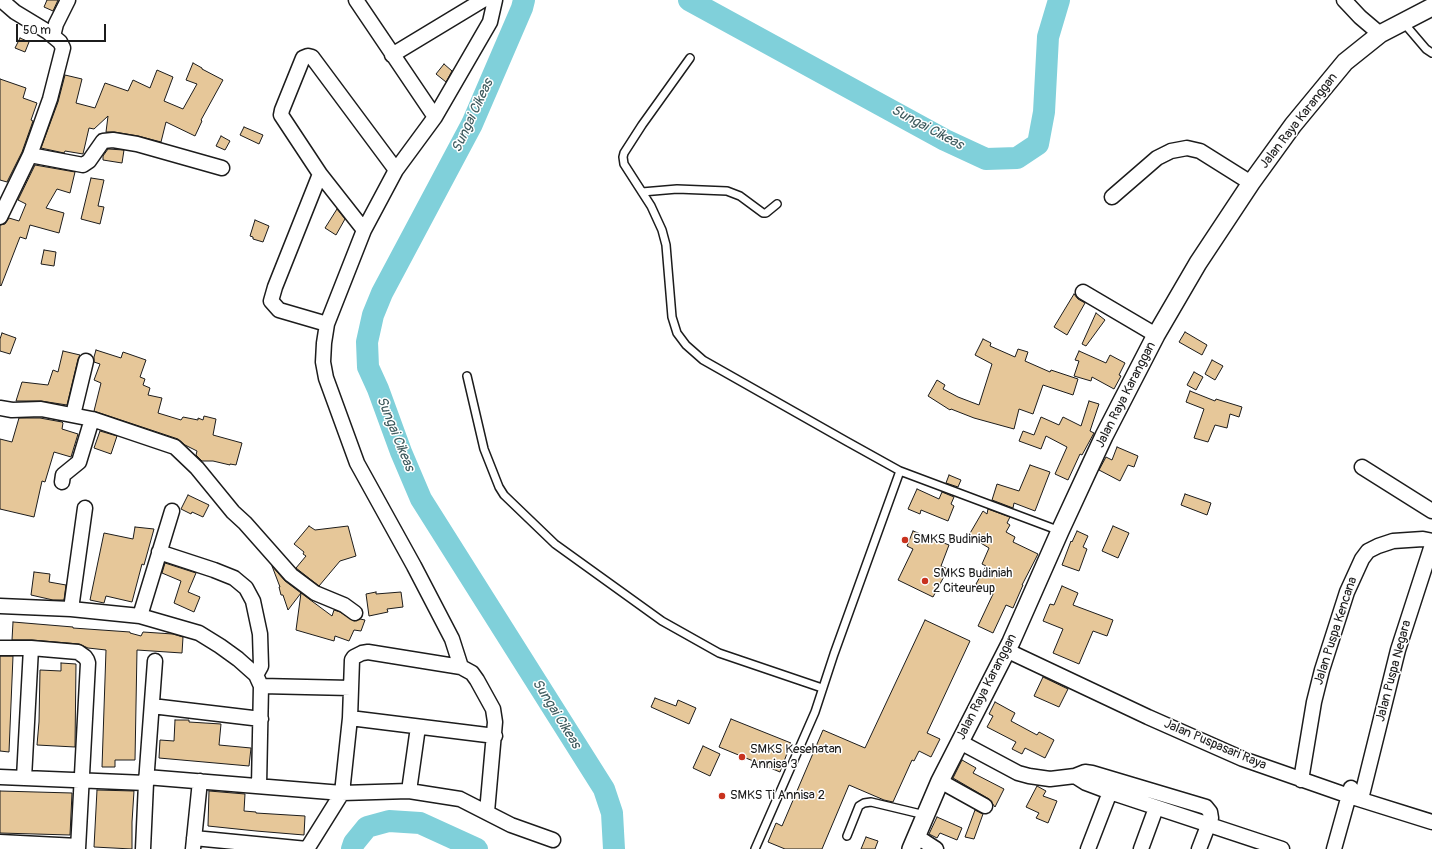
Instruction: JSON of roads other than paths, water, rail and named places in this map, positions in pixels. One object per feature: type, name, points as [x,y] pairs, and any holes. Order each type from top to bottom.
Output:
[{"type":"street","points":[[0,217],[30,155],[50,99],[63,48],[60,42],[17,6],[1,0]]},
{"type":"street","points":[[53,36],[56,24],[68,0]]},
{"type":"street","points":[[392,55],[483,0]]},
{"type":"street","points":[[461,667],[452,639],[414,566],[357,463],[331,394],[323,362],[327,324],[364,230],[396,170],[435,117],[490,22],[495,0]]},
{"type":"street","points":[[1344,0],[1360,17],[1380,34]]},
{"type":"street","points":[[358,1],[392,55],[435,117]]},
{"type":"street","name":"Jalan Raya Karanggan","points":[[913,843],[940,781],[1009,646],[1060,531],[1121,401],[1156,335],[1198,263],[1252,182],[1293,125],[1345,62],[1380,34],[1432,7]]},
{"type":"street","points":[[364,230],[320,174],[281,115],[303,58],[308,56],[312,57],[396,170]]},
{"type":"street","points":[[30,155],[83,165],[89,161],[102,142],[106,140],[113,140],[137,144],[222,168]]},
{"type":"street","points":[[1112,197],[1158,158],[1171,151],[1186,148],[1200,151],[1252,182]]},
{"type":"street","points":[[320,174],[274,287],[271,301],[279,310],[327,324]]},
{"type":"street","points":[[1083,292],[1156,335]]},
{"type":"street","points":[[73,415],[86,361]]},
{"type":"street","points":[[0,408],[12,410],[41,409],[92,419],[175,447],[197,468],[233,512],[245,523],[291,575],[315,593],[344,605],[355,613]]},
{"type":"street","points":[[62,482],[63,475],[79,462],[92,419]]},
{"type":"street","points":[[1362,467],[1432,511]]},
{"type":"street","points":[[71,609],[85,508]]},
{"type":"street","points":[[140,616],[172,511]]},
{"type":"street","name":"Jalan Puspa Kencana","points":[[1302,776],[1314,702],[1322,670],[1347,592],[1362,559],[1368,551],[1393,541],[1423,539],[1432,541]]},
{"type":"street","name":"Jalan Puspa Negara","points":[[1334,849],[1361,795],[1432,545]]},
{"type":"street","points":[[159,552],[234,578],[246,588],[252,601],[260,634],[261,666],[259,680],[261,720],[259,786]]},
{"type":"street","name":"Jalan Puspa Negara","points":[[1402,651],[1432,576]]},
{"type":"street","points":[[0,606],[71,609],[140,616],[199,633],[238,659],[259,680],[351,688]]},
{"type":"street","name":"Jalan Puspasari Raya","points":[[1009,646],[1302,776],[1361,795],[1432,814]]},
{"type":"street","points":[[0,648],[31,648],[78,652],[85,657],[88,663],[78,847],[19,846],[0,842]]},
{"type":"street","points":[[24,778],[31,648]]},
{"type":"street","points":[[200,781],[194,843],[307,849],[342,793],[350,718],[352,660],[362,652],[368,652],[461,667],[472,673],[493,709],[495,722],[495,736],[487,812]]},
{"type":"street","points":[[143,849],[146,780],[155,661]]},
{"type":"street","points":[[152,706],[261,720]]},
{"type":"street","points":[[350,718],[495,736]]},
{"type":"street","points":[[409,791],[418,727]]},
{"type":"street","points":[[960,742],[1018,773],[1029,776],[1050,779],[1075,776],[1085,772],[1100,775],[1202,806],[1210,812],[1211,818],[1199,849]]},
{"type":"street","points":[[1075,776],[1086,783],[1110,792],[1282,849]]},
{"type":"street","points":[[0,777],[81,780],[200,781],[342,793],[409,791],[460,799],[511,825],[553,840]]},
{"type":"street","points":[[940,781],[985,806]]},
{"type":"street","points":[[1088,849],[1110,792]]},
{"type":"street","name":"Jalan Puspasari Raya","points":[[1361,795],[1432,822]]},
{"type":"street","points":[[1141,849],[1156,808]]},
{"type":"street","points":[[913,843],[936,849]]},
{"type":"lane","points":[[1404,22],[1426,49],[1432,53]]},
{"type":"lane","points":[[690,58],[624,153],[624,164],[651,206],[662,230],[666,245],[672,317],[677,333],[686,345],[702,360],[900,470],[1060,531]]},
{"type":"lane","points":[[642,192],[677,189],[727,192],[740,196],[763,213],[766,213],[777,204]]},
{"type":"lane","points":[[467,376],[484,449],[499,487],[504,496],[555,544],[662,621],[719,653],[822,688]]},
{"type":"lane","points":[[755,849],[814,712],[900,470]]},
{"type":"lane","points":[[847,836],[859,806],[864,802],[871,802],[925,815]]},
{"type":"waterway","name":"Sungai Cikeas","points":[[524,0],[522,8],[472,124],[382,293],[373,315],[367,342],[368,367],[421,499],[604,789],[612,813],[614,849]]},
{"type":"waterway","name":"Sungai Cikeas","points":[[689,0],[945,140],[986,159],[1017,158],[1038,144],[1044,112],[1048,37],[1059,0]]},
{"type":"waterway","name":"Sungai Cikeas","points":[[352,849],[354,843],[367,827],[389,821],[420,823],[477,849]]},
{"type":"place","name":"SMKS Budiniah","points":[[905,540]]},
{"type":"place","name":"SMKS Budiniah 2 Citeureup","points":[[925,581]]},
{"type":"place","name":"SMKS Kesehatan Annisa 3","points":[[742,757]]},
{"type":"place","name":"SMKS Ti Annisa 2","points":[[722,796]]}]
